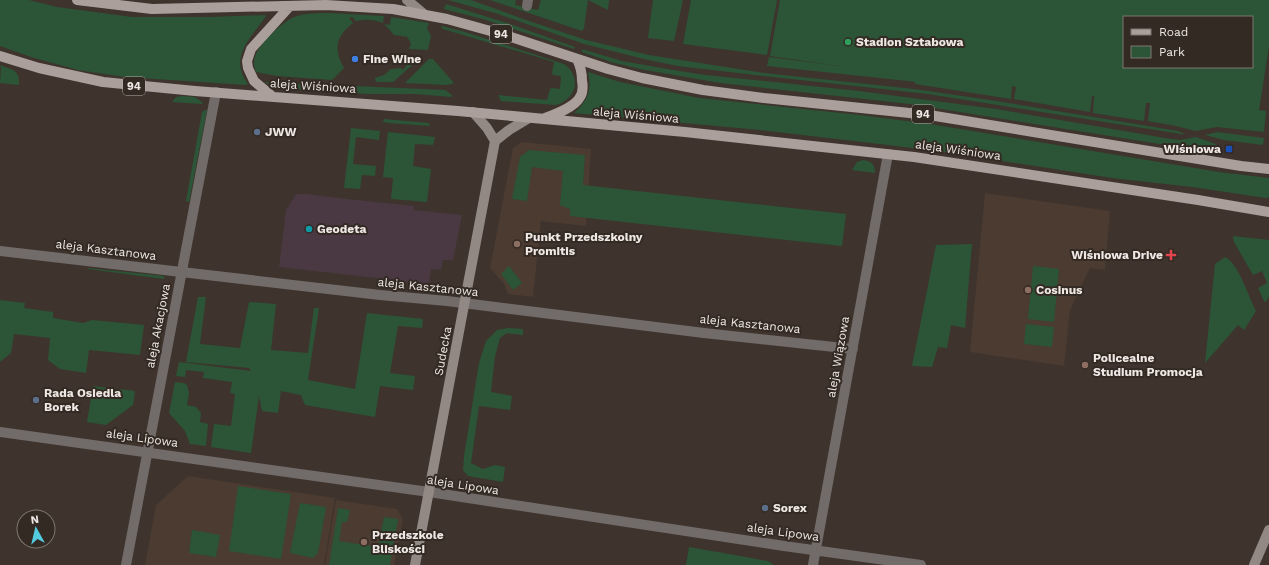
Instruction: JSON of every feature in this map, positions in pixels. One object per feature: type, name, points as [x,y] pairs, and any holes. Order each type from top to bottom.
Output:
[{"type":"main road","name":"94","points":[[77,0],[152,9],[293,3],[393,9],[424,14],[475,26],[577,60],[642,78],[703,90],[764,98],[929,115],[1241,166],[1269,169]]},
{"type":"main road","points":[[272,96],[254,81],[248,68],[247,61],[251,48],[293,3]]},
{"type":"main road","name":"aleja Wiśniowa","points":[[0,56],[39,68],[97,81],[136,86],[543,118],[888,154],[997,169],[1269,212]]},
{"type":"main road","points":[[543,118],[559,113],[574,103],[581,96],[583,84],[582,73],[577,60]]},
{"type":"street","points":[[407,0],[424,14]]},
{"type":"street","name":"aleja Akacjowa","points":[[126,565],[216,92]]},
{"type":"street","points":[[473,112],[487,128],[495,141],[509,130],[529,118]]},
{"type":"street","name":"Sudecka","points":[[415,565],[495,141]]},
{"type":"street","name":"aleja Wiązowa","points":[[813,565],[888,154]]},
{"type":"street","name":"aleja Kasztanowa","points":[[0,251],[852,349]]},
{"type":"street","name":"aleja Lipowa","points":[[0,432],[429,492],[768,544],[816,549],[921,565]]},
{"type":"street","points":[[1254,565],[1269,530]]},
{"type":"shaded area","points":[[522,142],[591,149],[586,226],[541,221],[533,297],[508,294],[504,284],[490,268],[513,148]]},
{"type":"shaded area","name":"Cosinus","points":[[985,193],[1110,211],[1105,270],[1090,268],[1070,310],[1064,366],[970,352]]},
{"type":"shaded area","points":[[296,194],[414,206],[414,210],[462,215],[453,260],[443,260],[441,270],[431,269],[429,284],[279,267],[286,210]]},
{"type":"shaded area","points":[[188,476],[335,498],[324,565],[145,565],[156,505]]},
{"type":"shaded area","name":"Przedszkole Bliskości","points":[[336,500],[397,509],[403,519],[394,565],[325,565]]},
{"type":"green space","points":[[0,0],[29,0],[57,7],[132,17],[266,16],[248,40],[241,56],[240,65],[242,74],[248,84],[246,85],[125,77],[78,70],[31,57],[0,46]]},
{"type":"green space","points":[[448,0],[471,0],[586,40],[649,55],[764,73],[914,89],[990,100],[1178,131],[1185,134],[928,94],[678,66],[584,44],[498,14]]},
{"type":"green space","points":[[490,0],[516,0],[515,5],[538,10],[541,0],[588,0],[584,28],[582,31]]},
{"type":"green space","points":[[588,0],[609,0],[608,10]]},
{"type":"green space","points":[[653,0],[683,0],[674,41],[648,38]]},
{"type":"green space","points":[[691,0],[777,0],[767,55],[683,44]]},
{"type":"green space","points":[[780,0],[1269,0],[1269,46],[1259,110],[1266,111],[1264,132],[1217,127],[1195,131],[1148,121],[1150,103],[1146,103],[1144,121],[1093,113],[1094,96],[1092,96],[1090,112],[1014,99],[1016,87],[1012,86],[1011,99],[915,84],[915,82],[908,81],[767,66],[769,57],[839,66],[770,56]]},
{"type":"green space","points":[[446,4],[507,23],[575,47],[574,49],[486,20],[444,9]]},
{"type":"green space","points":[[329,13],[384,16],[383,23],[370,20],[356,21],[352,17],[349,18],[353,23],[343,33],[338,43],[338,55],[344,68],[332,80],[277,76],[256,72],[254,61],[257,51],[279,27],[297,16]]},
{"type":"green space","points":[[391,17],[429,23],[427,28],[431,36],[428,50],[409,49],[411,46],[410,41],[406,36],[394,35],[384,24],[390,25]]},
{"type":"green space","points":[[442,26],[564,64],[570,69],[575,81],[573,92],[563,102],[556,105],[501,101],[498,95],[547,100],[550,89],[560,89],[561,76],[553,75],[552,73],[554,62],[443,29],[441,28]]},
{"type":"green space","points":[[582,49],[622,61],[706,75],[859,91],[996,109],[1171,139],[1180,140],[1196,137],[1216,144],[1217,149],[1197,150],[910,104],[720,83],[640,69],[611,62],[582,52]]},
{"type":"green space","points":[[418,57],[419,59],[393,82],[376,82],[375,78],[384,75],[391,69],[401,68],[403,70],[410,61],[408,59],[409,58]]},
{"type":"green space","points":[[429,59],[433,59],[454,83],[447,85],[405,83]]},
{"type":"green space","points":[[0,65],[12,69],[17,73],[19,85],[0,83]]},
{"type":"green space","points":[[588,72],[620,82],[699,98],[930,124],[1219,172],[1269,178],[1269,197],[1266,198],[1192,187],[1112,178],[938,151],[760,130],[574,113],[583,104],[588,95]]},
{"type":"green space","points":[[264,82],[445,90],[452,95],[452,97],[415,94],[367,94],[279,88]]},
{"type":"green space","points":[[176,97],[195,97],[203,103],[172,102]]},
{"type":"green space","points":[[207,110],[189,202],[186,201],[202,112]]},
{"type":"green space","points":[[384,119],[429,123],[430,126],[389,123],[383,122]]},
{"type":"green space","points":[[351,128],[380,131],[379,140],[356,137],[353,164],[376,166],[375,176],[362,175],[360,189],[344,188]]},
{"type":"green space","points":[[388,132],[435,137],[433,145],[415,144],[413,166],[431,169],[427,202],[391,199],[393,178],[383,177]]},
{"type":"green space","points":[[1217,132],[1264,138],[1263,145],[1224,140],[1205,135]]},
{"type":"green space","points":[[529,150],[585,155],[583,185],[846,214],[842,246],[570,216],[570,209],[560,205],[563,171],[532,167],[527,201],[512,199],[520,157]]},
{"type":"green space","points":[[863,160],[872,164],[875,173],[852,170],[857,162]]},
{"type":"green space","points":[[1233,236],[1269,240],[1269,296],[1266,302],[1264,301],[1258,288],[1267,283],[1262,271],[1253,275],[1234,242]]},
{"type":"green space","points":[[972,244],[965,328],[951,325],[947,348],[938,347],[932,367],[912,366],[936,245]]},
{"type":"green space","points":[[1225,257],[1230,260],[1239,273],[1256,311],[1244,330],[1238,325],[1205,363],[1215,264]]},
{"type":"green space","points":[[509,266],[522,283],[513,290],[501,274]]},
{"type":"green space","points":[[1033,266],[1059,269],[1054,322],[1028,319]]},
{"type":"green space","points":[[88,269],[164,276],[164,279]]},
{"type":"green space","points":[[198,297],[206,297],[200,344],[240,348],[249,302],[276,304],[271,350],[308,353],[314,308],[319,308],[308,380],[355,389],[367,313],[423,319],[422,328],[398,326],[390,373],[415,376],[413,390],[380,386],[375,417],[305,405],[301,395],[281,391],[278,413],[262,411],[259,396],[251,453],[211,447],[214,424],[231,426],[235,394],[230,393],[232,382],[203,378],[204,372],[186,370],[185,377],[176,376],[179,362],[251,371],[249,368],[186,362]]},
{"type":"green space","points":[[0,300],[25,303],[24,308],[53,312],[53,318],[83,323],[92,320],[144,325],[140,355],[89,350],[86,373],[60,369],[48,360],[50,338],[14,334],[11,353],[0,362]]},
{"type":"green space","points":[[1026,324],[1054,327],[1052,347],[1024,344]]},
{"type":"green space","points":[[508,328],[523,329],[523,335],[507,333],[500,338],[495,356],[491,392],[512,396],[510,410],[479,406],[471,463],[483,469],[495,465],[505,467],[503,482],[468,476],[463,470],[479,363],[486,341],[497,330]]},
{"type":"green space","points":[[175,382],[187,385],[189,393],[187,405],[196,407],[201,413],[200,422],[208,424],[206,446],[190,444],[185,431],[169,413]]},
{"type":"green space","points":[[93,386],[135,391],[133,405],[106,425],[87,422]]},
{"type":"green space","points":[[238,486],[291,494],[281,559],[229,551]]},
{"type":"green space","points":[[300,503],[326,507],[318,553],[313,558],[290,553]]},
{"type":"green space","points":[[338,508],[350,510],[347,522],[342,522],[339,541],[378,547],[384,517],[398,519],[390,565],[329,565]]},
{"type":"green space","points":[[192,530],[220,535],[216,557],[189,553]]},
{"type":"green space","points":[[689,547],[768,561],[774,565],[686,565]]},
{"type":"place","name":"Stadion Sztabowa","points":[[848,42]]},
{"type":"place","name":"Fine Wine","points":[[355,59]]},
{"type":"place","name":"JWW","points":[[257,132]]},
{"type":"place","name":"Wiśniowa","points":[[1229,149]]},
{"type":"place","name":"Geodeta","points":[[309,229]]},
{"type":"place","name":"Punkt Przedszkolny Promitis","points":[[517,244]]},
{"type":"place","name":"Wiśniowa Drive","points":[[1171,255]]},
{"type":"place","name":"Cosinus","points":[[1028,290]]},
{"type":"place","name":"Policealne Studium Promocja","points":[[1085,365]]},
{"type":"place","name":"Rada Osiedla Borek","points":[[36,400]]},
{"type":"place","name":"Sorex","points":[[765,508]]},
{"type":"place","name":"Przedszkole Bliskości","points":[[364,542]]}]
